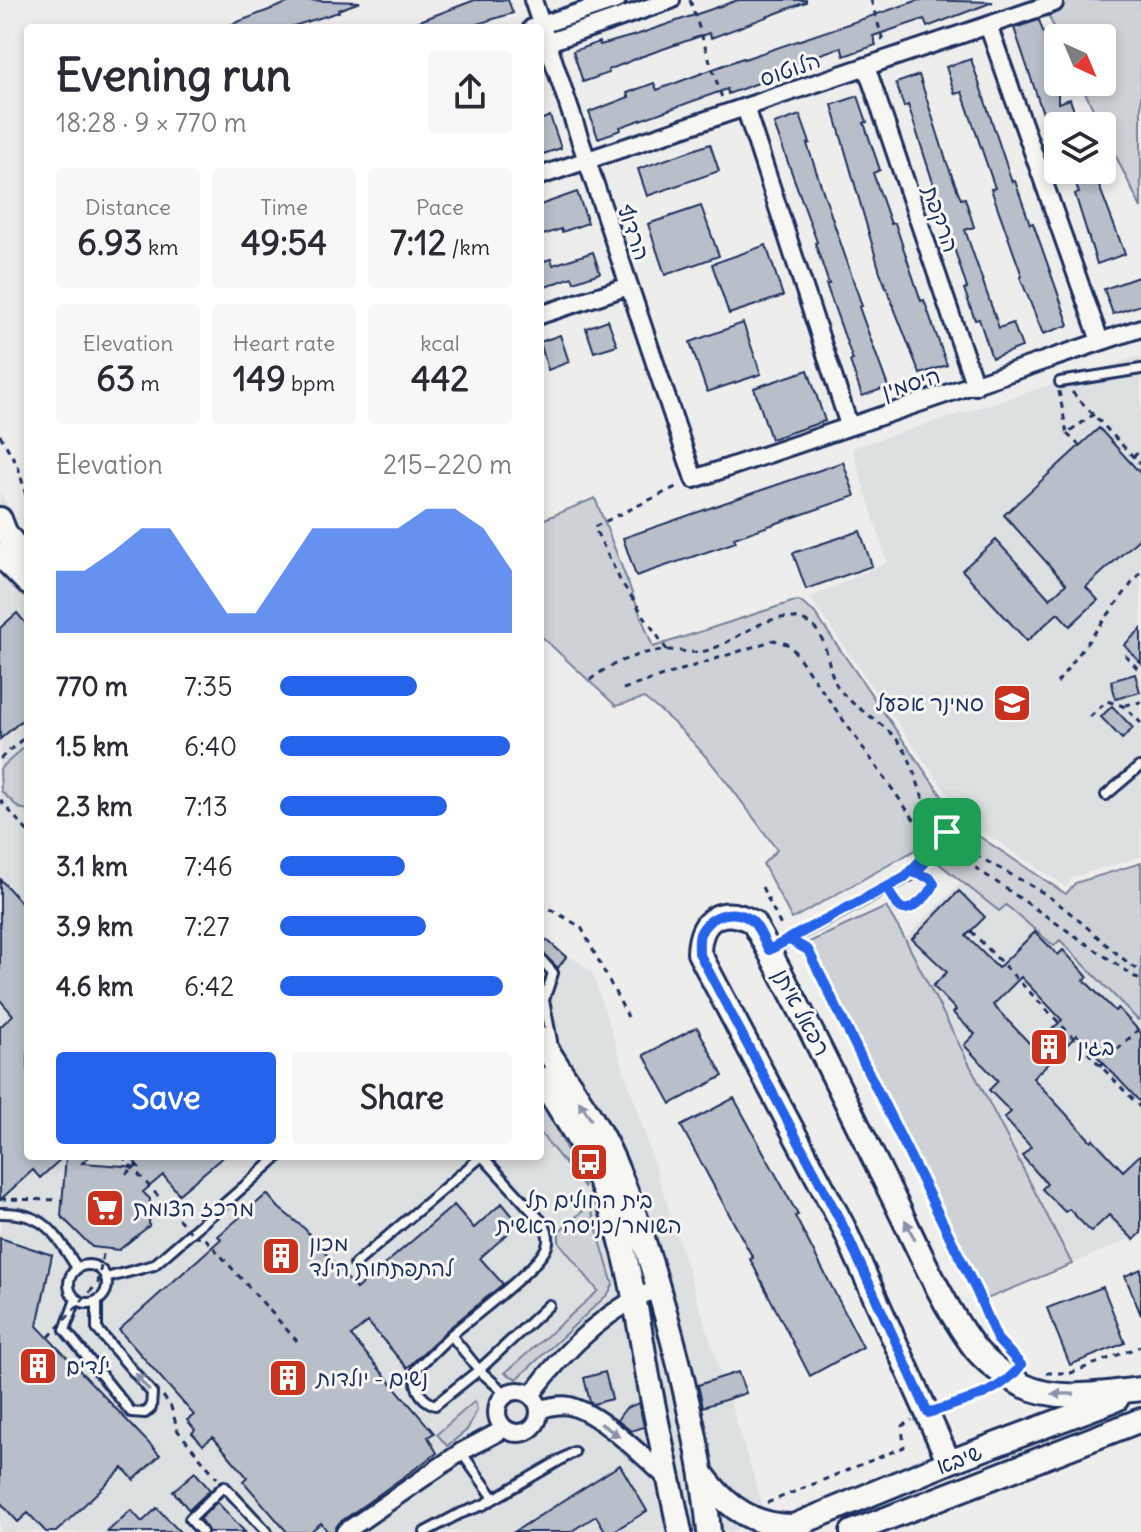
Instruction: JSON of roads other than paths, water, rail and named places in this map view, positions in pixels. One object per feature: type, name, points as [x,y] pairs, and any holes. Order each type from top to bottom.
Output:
[{"type":"main road","points":[[0,504],[0,520],[5,532],[24,558]]},
{"type":"main road","points":[[0,555],[24,579]]},
{"type":"main road","name":"רפאל איתן","points":[[949,1462],[843,1226],[699,953],[699,936],[708,922],[722,914],[739,914],[779,945],[840,1086],[944,1300],[972,1345],[1011,1379],[1040,1392],[1059,1396],[1141,1389]]},
{"type":"main road","points":[[544,1044],[612,1159],[659,1288],[704,1476],[709,1532]]},
{"type":"main road","points":[[544,1084],[582,1145],[606,1195],[634,1298],[680,1532]]},
{"type":"main road","name":"שיבא","points":[[788,1529],[949,1462],[1141,1389]]},
{"type":"main road","name":"שיבא","points":[[852,1532],[1141,1420]]},
{"type":"main road","points":[[704,1476],[716,1493],[742,1513],[760,1523],[788,1529]]},
{"type":"street","name":"הרדוף","points":[[533,0],[536,24]]},
{"type":"street","points":[[542,24],[617,0]]},
{"type":"street","points":[[544,44],[671,0]]},
{"type":"street","name":"הלוטוס","points":[[544,175],[1054,3]]},
{"type":"street","points":[[988,25],[1100,341]]},
{"type":"street","name":"הרדוף","points":[[544,44],[587,160],[694,479]]},
{"type":"street","name":"הרקפת","points":[[866,66],[975,386]]},
{"type":"street","points":[[745,107],[849,425]]},
{"type":"street","points":[[544,314],[629,286]]},
{"type":"street","name":"היסמין","points":[[694,479],[1141,328]]},
{"type":"street","points":[[659,1288],[615,1309],[551,1369],[535,1403],[536,1424],[525,1432],[511,1432],[500,1424],[496,1411],[506,1394],[519,1391],[535,1403],[576,1409],[618,1435],[670,1481]]},
{"type":"street","points":[[345,1532],[461,1452],[504,1429]]},
{"type":"lane","points":[[1061,384],[1141,369]]},
{"type":"lane","points":[[1106,795],[1139,767]]},
{"type":"lane","points":[[779,945],[886,887],[915,873],[930,878],[934,884],[932,891],[911,910],[905,911],[898,907],[886,887]]},
{"type":"lane","points":[[544,963],[553,973],[544,1000],[554,1052],[566,1079]]},
{"type":"lane","points":[[106,1278],[154,1265],[274,1160]]},
{"type":"lane","points":[[355,1264],[477,1160]]},
{"type":"lane","points":[[486,1160],[543,1223],[548,1237],[547,1246],[534,1264],[417,1368],[416,1386],[420,1395],[435,1405],[479,1370],[549,1305]]},
{"type":"lane","points":[[0,1213],[31,1215],[52,1229],[77,1268]]},
{"type":"lane","points":[[83,1265],[96,1266],[106,1278],[106,1291],[97,1301],[88,1304],[76,1299],[69,1287],[71,1274],[83,1265]]},
{"type":"lane","points":[[76,1299],[65,1330],[131,1412],[145,1413],[151,1408],[152,1393],[97,1329],[97,1301]]},
{"type":"lane","points":[[451,1335],[479,1370],[506,1394]]},
{"type":"lane","points":[[461,1452],[494,1498]]},
{"type":"lane","points":[[425,1532],[494,1498],[574,1452]]},
{"type":"lane","points":[[202,1532],[190,1519],[224,1486],[267,1532]]},
{"type":"place","name":"סמינר אפעל","points":[[1012,703]]},
{"type":"place","name":"בגין","points":[[1049,1047]]},
{"type":"place","name":"בית החולים תל השומר/כניסה ראשית","points":[[589,1162]]},
{"type":"place","name":"מרכז הצומת","points":[[105,1208]]},
{"type":"place","name":"מכון להתפתחות הילד","points":[[281,1256]]},
{"type":"place","name":"ילדים","points":[[38,1366]]},
{"type":"place","name":"נשים - יולדות","points":[[288,1378]]}]
